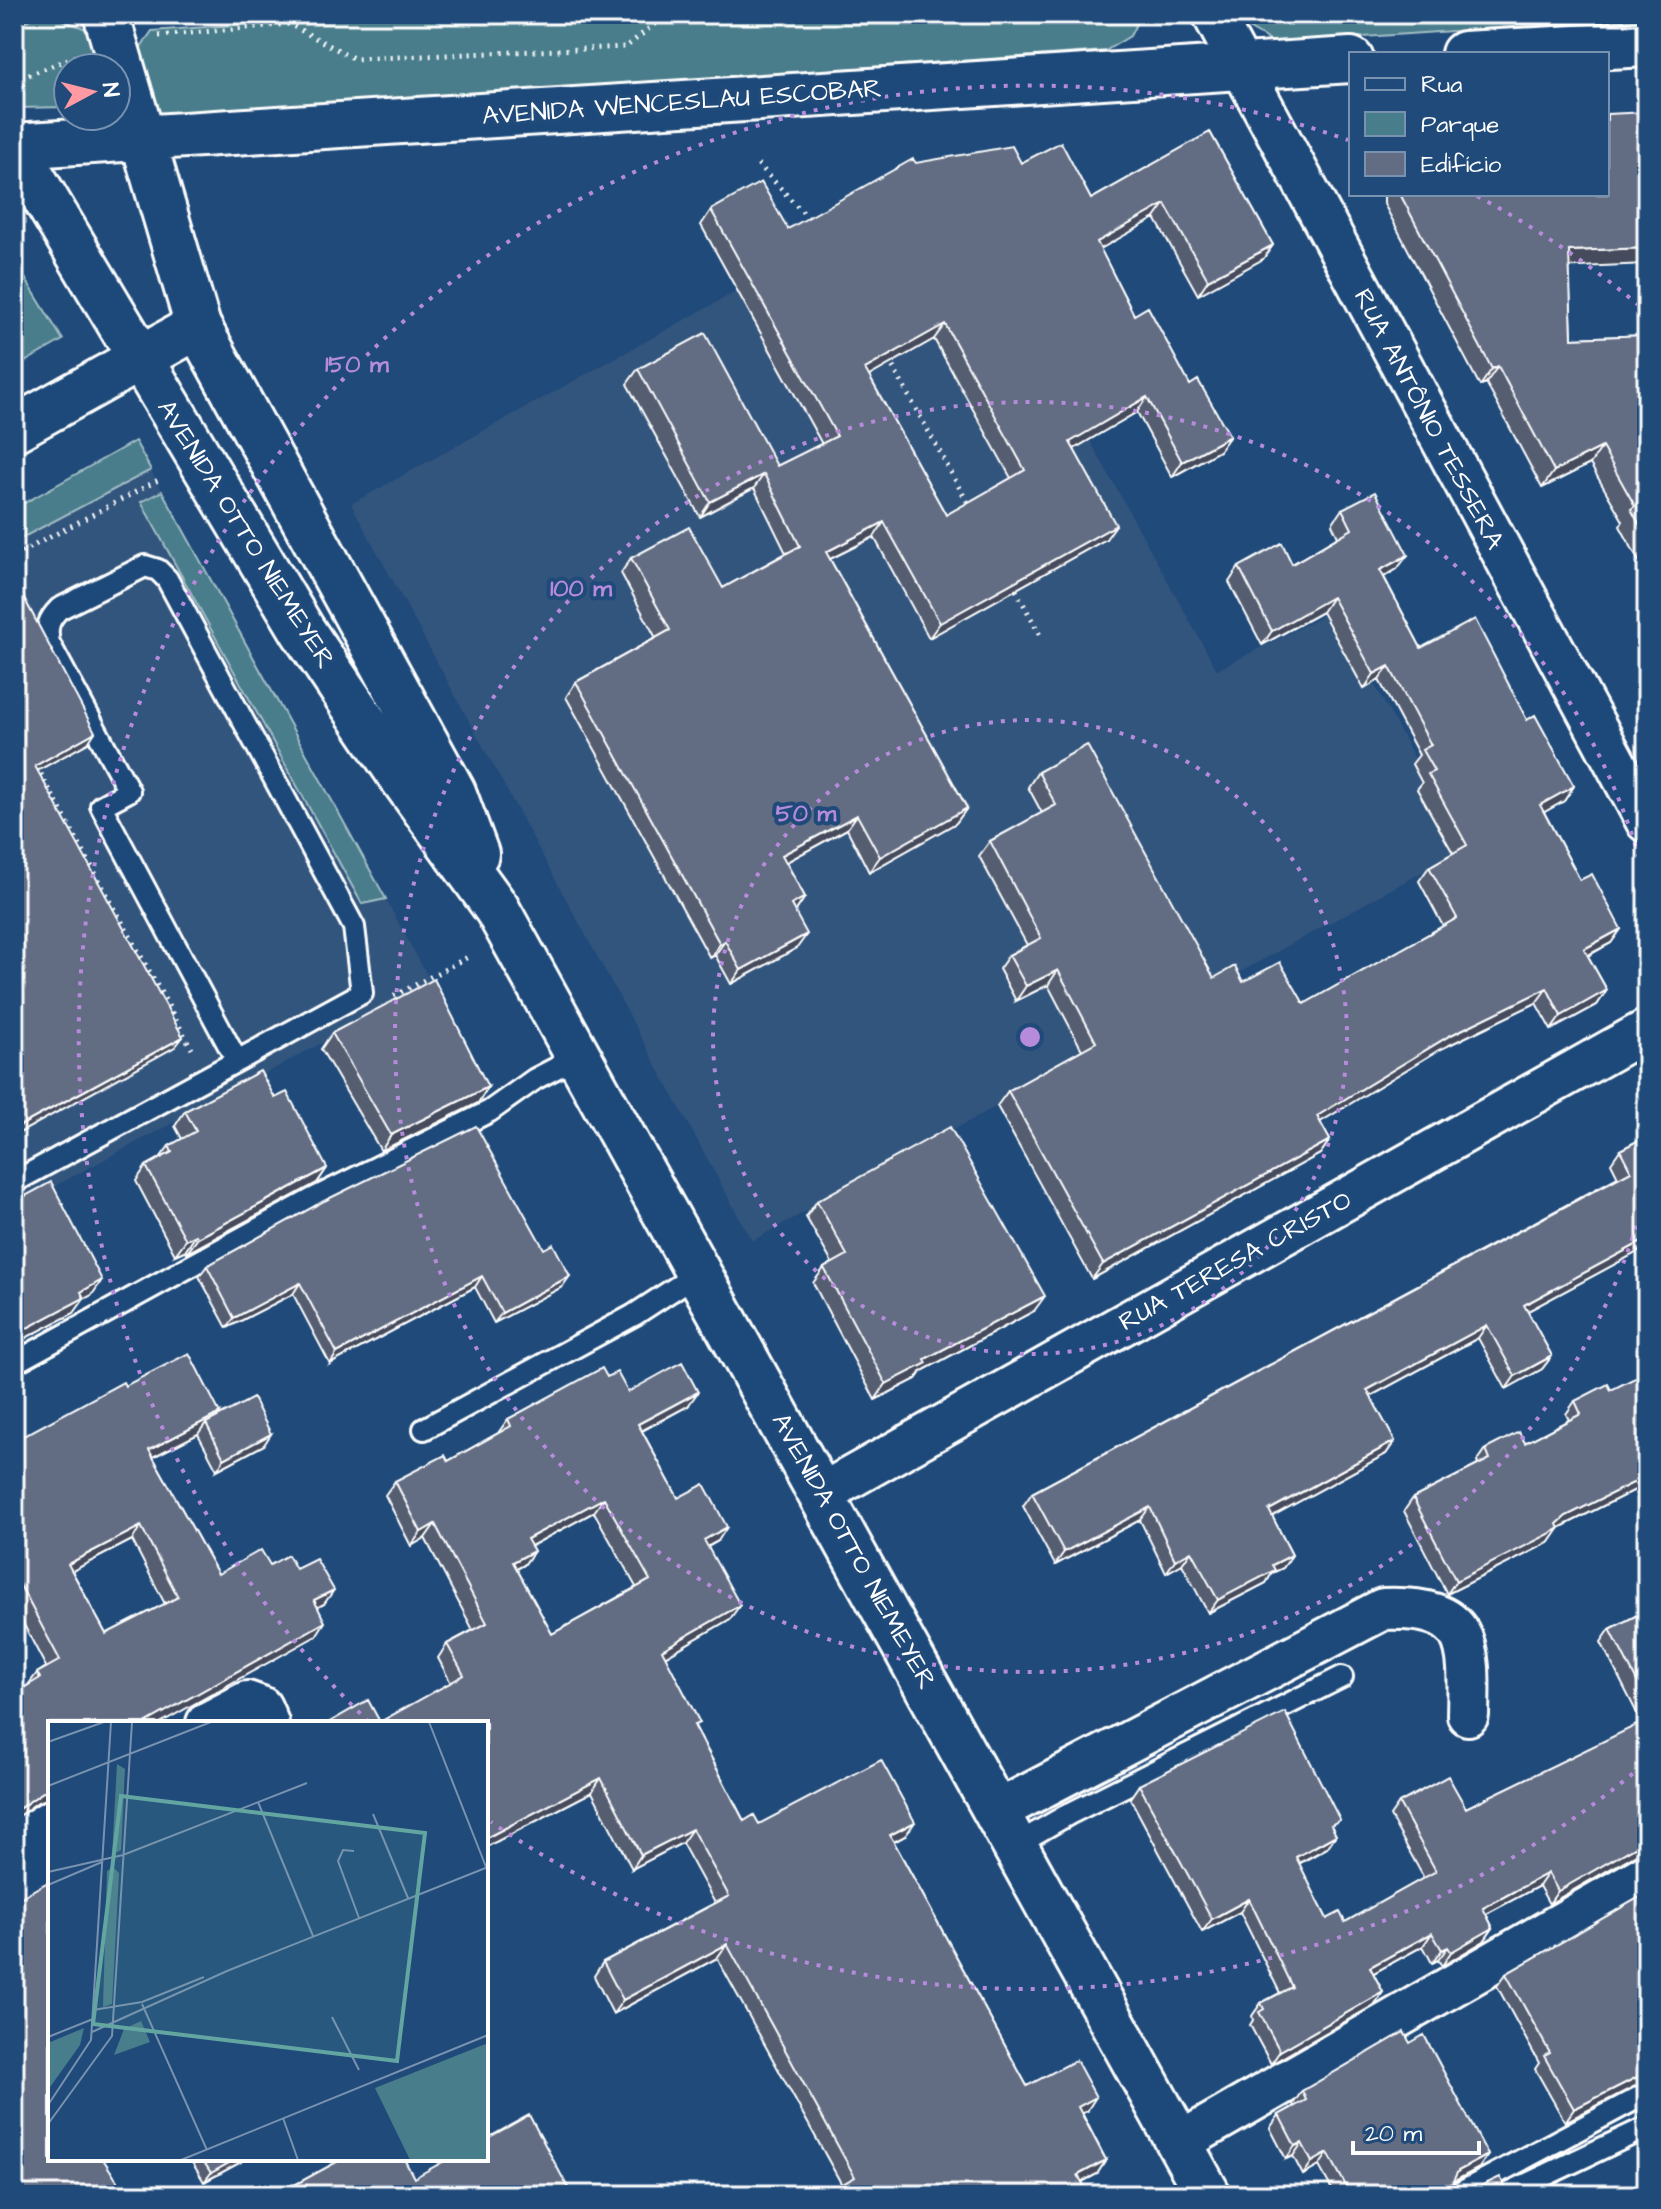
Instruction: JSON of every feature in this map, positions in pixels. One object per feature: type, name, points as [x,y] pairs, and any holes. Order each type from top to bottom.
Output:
[{"type":"main road","name":"AVENIDA OTTO NIEMEYER","points":[[110,27],[198,326],[453,792],[497,909]]},
{"type":"main road","points":[[1501,52],[1647,44]]},
{"type":"main road","name":"AVENIDA WENCESLAU ESCOBAR","points":[[14,146],[1349,60]]},
{"type":"main road","name":"AVENIDA OTTO NIEMEYER","points":[[14,146],[303,631],[398,772],[497,909],[823,1493],[1179,2143],[1203,2193]]},
{"type":"main road","points":[[14,429],[198,326]]},
{"type":"street","name":"RUA ANTÔNIO TESSERA","points":[[1213,14],[1238,66],[1647,822]]},
{"type":"street","name":"RUA TERESA CRISTO","points":[[823,1493],[1647,1030]]},
{"type":"street","points":[[1006,1828],[1383,1609],[1418,1608],[1446,1621],[1464,1638],[1469,1668],[1468,1715]]},
{"type":"street","points":[[211,1721],[247,1702],[261,1707],[267,1721]]},
{"type":"street","points":[[14,1844],[48,1822]]},
{"type":"street","points":[[14,1881],[48,1860]]},
{"type":"street","points":[[1179,2143],[1647,1874]]},
{"type":"lane","points":[[14,1182],[237,1061],[362,993],[354,927],[167,579],[158,570],[145,566],[59,609],[50,618],[46,631],[49,643],[129,791],[101,806],[237,1061]]},
{"type":"lane","points":[[14,1363],[311,1200],[490,1111],[535,1079],[579,1056]]},
{"type":"lane","points":[[424,1429],[634,1315],[700,1272]]},
{"type":"lane","points":[[1006,1828],[1069,1814],[1342,1677]]},
{"type":"lane","points":[[1456,2195],[1647,2093]]},
{"type":"lane","points":[[1504,2195],[1647,2127]]},
{"type":"path","points":[[14,81],[110,27],[289,24],[355,59],[626,47],[667,14]]},
{"type":"path","points":[[758,164],[813,224]]},
{"type":"path","points":[[881,346],[972,510]]},
{"type":"path","points":[[14,556],[166,476]]},
{"type":"path","points":[[1016,590],[1040,635]]},
{"type":"path","points":[[32,759],[39,770]]},
{"type":"shaded area","points":[[933,157],[1217,670],[1334,610],[1464,849],[752,1241],[351,504],[737,291],[701,225],[751,196],[778,243]]},
{"type":"shaded area","points":[[135,441],[432,984],[14,1208],[14,509]]},
{"type":"green space","points":[[39,14],[48,14],[96,33],[102,52],[52,52],[52,107],[18,108],[14,100],[14,28]]},
{"type":"green space","points":[[388,14],[1141,14],[1130,36],[1105,51],[160,116],[138,96],[134,57],[152,31]]},
{"type":"green space","points":[[1237,14],[1647,14],[1647,18],[1274,43],[1240,23]]},
{"type":"green space","points":[[14,260],[63,340],[14,368]]},
{"type":"green space","points":[[135,441],[151,470],[14,542],[14,509]]},
{"type":"green space","points":[[162,491],[386,899],[362,904],[141,502]]},
{"type":"building","points":[[1647,112],[1647,248],[1569,251],[1572,338],[1647,335],[1647,538],[1631,509],[1635,506],[1602,447],[1554,471],[1498,366],[1492,369],[1401,196],[1609,196],[1609,114]]},
{"type":"building","points":[[1210,132],[1273,245],[1208,280],[1165,204],[1097,242],[1134,315],[1148,307],[1190,385],[1198,380],[1230,436],[1182,462],[1147,397],[1070,442],[1116,525],[940,623],[884,522],[826,552],[967,808],[880,857],[857,815],[782,855],[805,897],[791,905],[807,934],[741,970],[725,941],[720,944],[576,682],[670,630],[631,558],[689,527],[723,588],[800,546],[764,474],[710,502],[638,369],[705,333],[777,466],[837,436],[711,210],[761,182],[788,229],[913,159],[916,163],[1012,146],[1021,163],[1061,142],[1091,199]],"holes":[[[945,324],[1025,470],[946,515],[865,369]]]},
{"type":"building","points":[[1375,492],[1408,555],[1380,570],[1421,648],[1475,619],[1527,720],[1535,715],[1574,786],[1540,805],[1580,880],[1592,874],[1621,929],[1584,949],[1607,990],[1561,1016],[1547,988],[1449,1036],[1317,1116],[1330,1140],[1103,1264],[1008,1091],[1096,1042],[1058,970],[1026,986],[1009,955],[1041,938],[990,841],[1056,805],[1038,772],[1087,745],[1214,978],[1235,966],[1243,982],[1280,962],[1304,1004],[1457,918],[1429,867],[1467,845],[1428,774],[1434,771],[1422,750],[1431,745],[1389,666],[1374,674],[1332,597],[1272,631],[1239,567],[1282,543],[1292,564],[1352,529],[1342,509]]},
{"type":"building","points":[[14,579],[95,732],[35,766],[183,1037],[14,1129]]},
{"type":"building","points":[[434,979],[488,1087],[391,1135],[332,1033]]},
{"type":"building","points":[[260,1071],[275,1098],[287,1092],[327,1168],[198,1238],[196,1235],[186,1240],[146,1166],[172,1152],[169,1146],[196,1131],[185,1111]]},
{"type":"building","points":[[476,1126],[544,1249],[553,1244],[570,1276],[502,1313],[482,1276],[337,1353],[300,1283],[234,1318],[207,1266],[324,1201]]},
{"type":"building","points":[[950,1127],[1045,1296],[925,1359],[927,1363],[886,1384],[824,1268],[847,1255],[817,1201]]},
{"type":"building","points":[[1647,1136],[1647,1239],[1524,1305],[1552,1356],[1515,1376],[1487,1325],[1367,1390],[1395,1441],[1269,1510],[1292,1555],[1272,1565],[1275,1570],[1218,1600],[1191,1551],[1175,1560],[1150,1507],[1064,1552],[1032,1493],[1631,1171],[1620,1150]]},
{"type":"building","points":[[51,1182],[102,1280],[81,1292],[84,1298],[14,1335],[14,1202]]},
{"type":"building","points":[[189,1353],[220,1413],[149,1450],[218,1574],[261,1550],[270,1565],[288,1555],[296,1569],[316,1559],[334,1590],[314,1600],[325,1622],[149,1721],[48,1721],[48,1788],[14,1812],[14,1694],[40,1678],[37,1673],[60,1660],[14,1574],[14,1441],[123,1382],[125,1386]],"holes":[[[141,1526],[178,1597],[106,1634],[68,1564]]]},
{"type":"building","points":[[682,1362],[698,1392],[638,1424],[678,1498],[704,1484],[727,1527],[704,1540],[740,1605],[662,1650],[700,1723],[694,1725],[744,1821],[754,1815],[759,1824],[881,1760],[915,1822],[890,1835],[1027,2086],[1076,2060],[1096,2097],[1078,2107],[1106,2160],[1078,2175],[1089,2195],[843,2195],[839,2186],[855,2177],[727,1944],[623,2000],[603,1962],[729,1896],[692,1829],[641,1855],[601,1778],[488,1837],[488,1721],[382,1721],[464,1675],[447,1644],[487,1623],[435,1524],[421,1532],[395,1481],[445,1455],[448,1461],[511,1426],[508,1419],[602,1368],[607,1377],[617,1372],[628,1392]],"holes":[[[604,1498],[650,1580],[552,1634],[513,1562],[534,1551],[527,1539]]]},
{"type":"building","points":[[1647,1372],[1647,1476],[1566,1516],[1557,1524],[1559,1529],[1456,1581],[1413,1498],[1490,1459],[1486,1449],[1519,1432],[1525,1443],[1581,1414],[1575,1401],[1608,1384],[1611,1390]]},
{"type":"building","points":[[253,1398],[271,1434],[224,1459],[206,1423]]},
{"type":"building","points":[[1647,1610],[1647,1701],[1610,1629]]},
{"type":"building","points":[[368,1700],[379,1721],[331,1721]]},
{"type":"building","points":[[1285,1712],[1340,1820],[1331,1825],[1336,1835],[1296,1857],[1327,1919],[1340,1912],[1345,1922],[1436,1871],[1399,1803],[1448,1776],[1466,1808],[1647,1720],[1647,1821],[1638,1826],[1645,1841],[1558,1891],[1548,1873],[1483,1908],[1493,1928],[1451,1952],[1448,1947],[1442,1950],[1432,1933],[1370,1967],[1383,1992],[1280,2051],[1259,2012],[1264,2009],[1261,2003],[1292,1987],[1249,1899],[1212,1919],[1139,1785]]},
{"type":"building","points":[[48,1882],[48,2161],[104,2161],[126,2195],[22,2195],[14,2180],[14,1901]]},
{"type":"building","points":[[1647,1893],[1647,2072],[1574,2109],[1544,2056],[1550,2053],[1506,1974]]},
{"type":"building","points":[[1404,2032],[1410,2043],[1424,2035],[1488,2155],[1458,2171],[1452,2183],[1431,2195],[1351,2195],[1328,2153],[1312,2162],[1302,2143],[1295,2146],[1279,2115],[1306,2100],[1302,2091]]},
{"type":"building","points":[[529,2115],[572,2195],[276,2195],[338,2161],[405,2161],[414,2178],[444,2161],[488,2161],[488,2138]]},
{"type":"building","points":[[203,2161],[232,2161],[211,2173]]},
{"type":"building","points":[[1500,2177],[1510,2195],[1467,2195],[1466,2193]]}]
